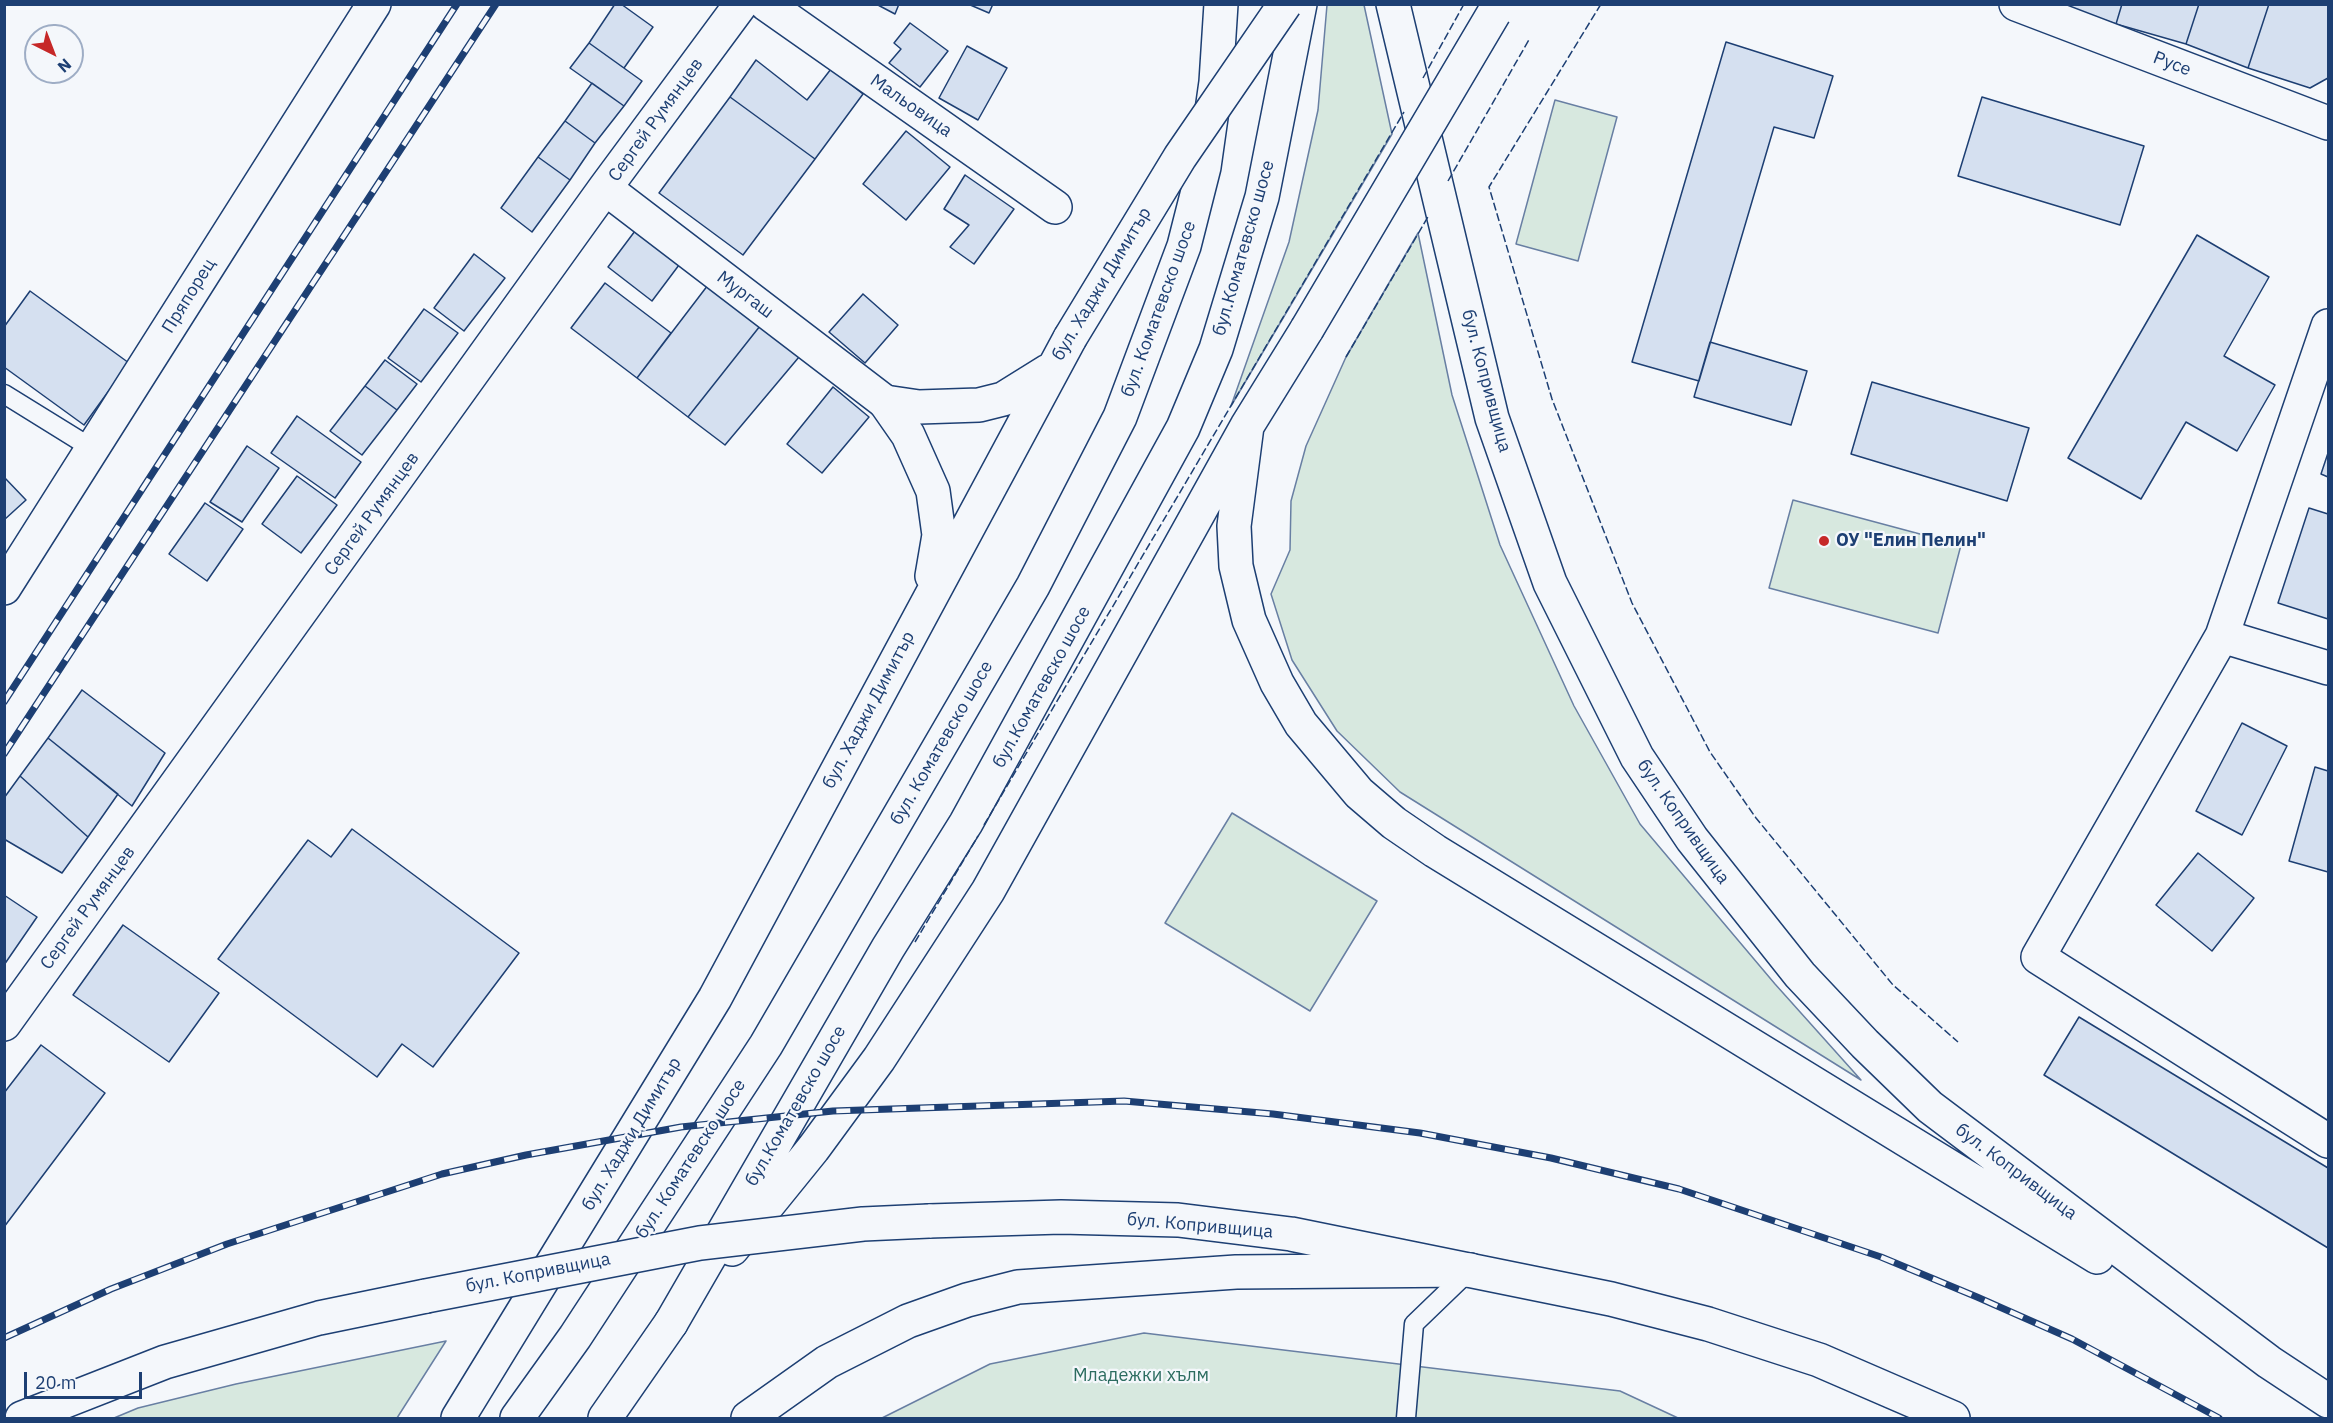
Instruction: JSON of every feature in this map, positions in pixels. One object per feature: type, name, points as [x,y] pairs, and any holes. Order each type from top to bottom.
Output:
[{"type":"main road","name":"Пряпорец","points":[[4,588],[374,4]]},
{"type":"main road","name":"Сергей Румянцев","points":[[4,1024],[605,188],[741,4]]},
{"type":"main road","name":"Мальовица","points":[[766,4],[1055,207]]},
{"type":"main road","name":"бул. Коматевско шосе","points":[[516,1419],[575,1337],[766,1045],[1033,586],[1120,417],[1184,246],[1204,167],[1216,82],[1221,4]]},
{"type":"main road","name":"бул. Хаджи Димитър","points":[[458,1419],[715,998],[1051,370],[1180,156],[1285,4]]},
{"type":"main road","name":"бул.Коматевско шосе","points":[[671,1323],[798,1102],[966,823],[1183,428],[1216,349],[1262,197],[1300,4]]},
{"type":"main road","name":"бул. Копривщица","points":[[1393,4],[1492,418],[1550,583],[1637,757],[1692,839],[1800,975],[1865,1044],[1930,1107],[2269,1362],[2328,1401]]},
{"type":"main road","name":"Русе","points":[[2016,4],[2328,123]]},
{"type":"main road","points":[[605,1419],[671,1323],[813,1149],[941,965],[1023,831],[1247,426],[1497,9]]},
{"type":"main road","name":"Мургаш","points":[[605,188],[885,402]]},
{"type":"main road","points":[[2328,326],[2222,636],[2038,957],[2328,1141]]},
{"type":"main road","points":[[885,402],[919,407],[979,405],[1003,399],[1051,370]]},
{"type":"main road","points":[[885,402],[908,435],[937,506],[939,535],[928,599]]},
{"type":"main road","points":[[1247,426],[1234,526],[1236,566],[1249,621],[1277,683],[1301,724],[1359,793],[1394,823],[1435,851],[2269,1362]]},
{"type":"main road","points":[[2222,636],[2328,668]]},
{"type":"main road","name":"бул. Копривщица","points":[[22,1419],[186,1355],[319,1318],[426,1296],[700,1243],[863,1224],[1060,1217],[1178,1220],[1291,1234],[1611,1299],[1708,1324],[1819,1360],[1953,1419]]},
{"type":"main road","points":[[748,1419],[828,1362],[908,1322],[967,1300],[1018,1287],[1236,1272],[1470,1270]]},
{"type":"lane","points":[[4,394],[93,449]]},
{"type":"lane","points":[[1406,1419],[1414,1324],[1470,1270]]},
{"type":"green space","points":[[1327,5],[1364,5],[1392,134],[1231,406],[1289,242],[1318,110]]},
{"type":"green space","points":[[1555,100],[1617,117],[1578,261],[1516,244]]},
{"type":"green space","points":[[1418,233],[1452,395],[1500,545],[1574,706],[1640,824],[1775,984],[1861,1080],[1400,792],[1337,731],[1292,660],[1271,594],[1290,550],[1291,501],[1306,446],[1346,357]]},
{"type":"green space","points":[[1793,500],[1961,545],[1938,633],[1769,588]]},
{"type":"green space","points":[[1232,813],[1377,901],[1310,1011],[1165,923]]},
{"type":"green space","name":"Младежки хълм","points":[[1144,1333],[1620,1391],[1678,1418],[882,1418],[990,1364]]},
{"type":"green space","points":[[446,1341],[397,1418],[114,1418],[138,1408],[236,1384]]},
{"type":"building","points":[[615,4],[621,4],[653,27],[624,68],[589,43]]},
{"type":"building","points":[[876,4],[899,4],[895,14]]},
{"type":"building","points":[[968,4],[993,4],[989,13]]},
{"type":"building","points":[[2058,4],[2122,4],[2116,24]]},
{"type":"building","points":[[2122,4],[2199,4],[2186,44],[2116,24]]},
{"type":"building","points":[[2199,4],[2269,4],[2248,68],[2186,44]]},
{"type":"building","points":[[2269,4],[2328,4],[2328,78],[2310,88],[2248,68]]},
{"type":"building","points":[[910,23],[948,51],[920,87],[889,63],[901,49],[894,43]]},
{"type":"building","points":[[1726,42],[1833,76],[1814,138],[1774,127],[1699,381],[1632,362]]},
{"type":"building","points":[[589,43],[642,81],[624,106],[570,68]]},
{"type":"building","points":[[967,46],[1007,68],[978,120],[939,98]]},
{"type":"building","points":[[756,60],[807,100],[831,69],[863,94],[815,159],[730,97]]},
{"type":"building","points":[[592,83],[624,106],[595,143],[565,121]]},
{"type":"building","points":[[730,97],[815,159],[743,255],[659,193]]},
{"type":"building","points":[[1982,97],[2144,146],[2120,225],[1958,176]]},
{"type":"building","points":[[565,121],[595,143],[570,180],[538,157]]},
{"type":"building","points":[[906,131],[950,167],[906,220],[863,184]]},
{"type":"building","points":[[538,157],[570,180],[532,232],[501,208]]},
{"type":"building","points":[[965,175],[1014,209],[974,264],[950,247],[969,225],[944,209]]},
{"type":"building","points":[[638,227],[682,261],[652,301],[608,267]]},
{"type":"building","points":[[2197,235],[2269,277],[2224,356],[2275,385],[2237,451],[2186,422],[2141,499],[2068,458]]},
{"type":"building","points":[[474,254],[505,278],[464,331],[434,308]]},
{"type":"building","points":[[605,283],[671,333],[637,378],[571,328]]},
{"type":"building","points":[[708,285],[760,326],[688,417],[637,378]]},
{"type":"building","points":[[30,291],[129,363],[84,425],[4,367],[4,327]]},
{"type":"building","points":[[863,294],[898,325],[865,363],[829,332]]},
{"type":"building","points":[[424,309],[458,333],[421,382],[388,358]]},
{"type":"building","points":[[760,326],[799,357],[725,445],[688,417]]},
{"type":"building","points":[[1710,342],[1807,371],[1791,425],[1694,397]]},
{"type":"building","points":[[385,360],[417,384],[397,410],[365,386]]},
{"type":"building","points":[[1872,382],[2029,428],[2007,501],[1851,454]]},
{"type":"building","points":[[365,386],[397,410],[362,455],[330,431]]},
{"type":"building","points":[[833,387],[869,417],[822,473],[787,444]]},
{"type":"building","points":[[297,416],[361,462],[335,498],[271,453]]},
{"type":"building","points":[[247,446],[279,468],[242,522],[210,502]]},
{"type":"building","points":[[2328,453],[2328,477],[2321,474]]},
{"type":"building","points":[[297,476],[337,505],[301,553],[262,524]]},
{"type":"building","points":[[4,477],[26,500],[4,520]]},
{"type":"building","points":[[205,503],[243,529],[207,581],[169,554]]},
{"type":"building","points":[[2309,508],[2328,514],[2328,619],[2278,603]]},
{"type":"building","points":[[82,690],[165,753],[132,806],[48,738]]},
{"type":"building","points":[[2242,723],[2287,746],[2242,835],[2196,811]]},
{"type":"building","points":[[48,738],[118,794],[88,837],[20,776]]},
{"type":"building","points":[[2315,767],[2328,771],[2328,872],[2289,861]]},
{"type":"building","points":[[20,776],[88,837],[62,873],[4,839],[4,798]]},
{"type":"building","points":[[352,829],[519,953],[433,1067],[402,1044],[377,1077],[218,959],[308,840],[331,857]]},
{"type":"building","points":[[2198,853],[2254,898],[2212,951],[2156,905]]},
{"type":"building","points":[[4,895],[37,917],[4,965]]},
{"type":"building","points":[[123,925],[219,993],[169,1062],[73,995]]},
{"type":"building","points":[[2079,1017],[2328,1168],[2328,1248],[2044,1075]]},
{"type":"building","points":[[41,1045],[105,1093],[4,1227],[4,1093]]},
{"type":"railway","points":[[4,702],[457,4]]},
{"type":"railway","points":[[4,754],[496,4]]},
{"type":"railway","points":[[4,1338],[111,1289],[227,1244],[442,1174],[526,1155],[681,1127],[833,1111],[1124,1101],[1273,1114],[1420,1133],[1551,1158],[1679,1189],[1881,1257],[1977,1297],[2072,1339],[2219,1418]]},
{"type":"fence","points":[[1423,78],[1464,4]]},
{"type":"fence","points":[[1601,4],[1489,187],[1552,399],[1632,603],[1710,752],[1756,818],[1893,985],[1958,1042]]},
{"type":"fence","points":[[1448,181],[1530,38]]},
{"type":"fence","points":[[984,825],[1404,112]]},
{"type":"fence","points":[[1346,357],[1429,215]]},
{"type":"fence","points":[[915,942],[978,836]]},
{"type":"place","name":"ОУ \"Елин Пелин\"","points":[[1824,541]]}]
